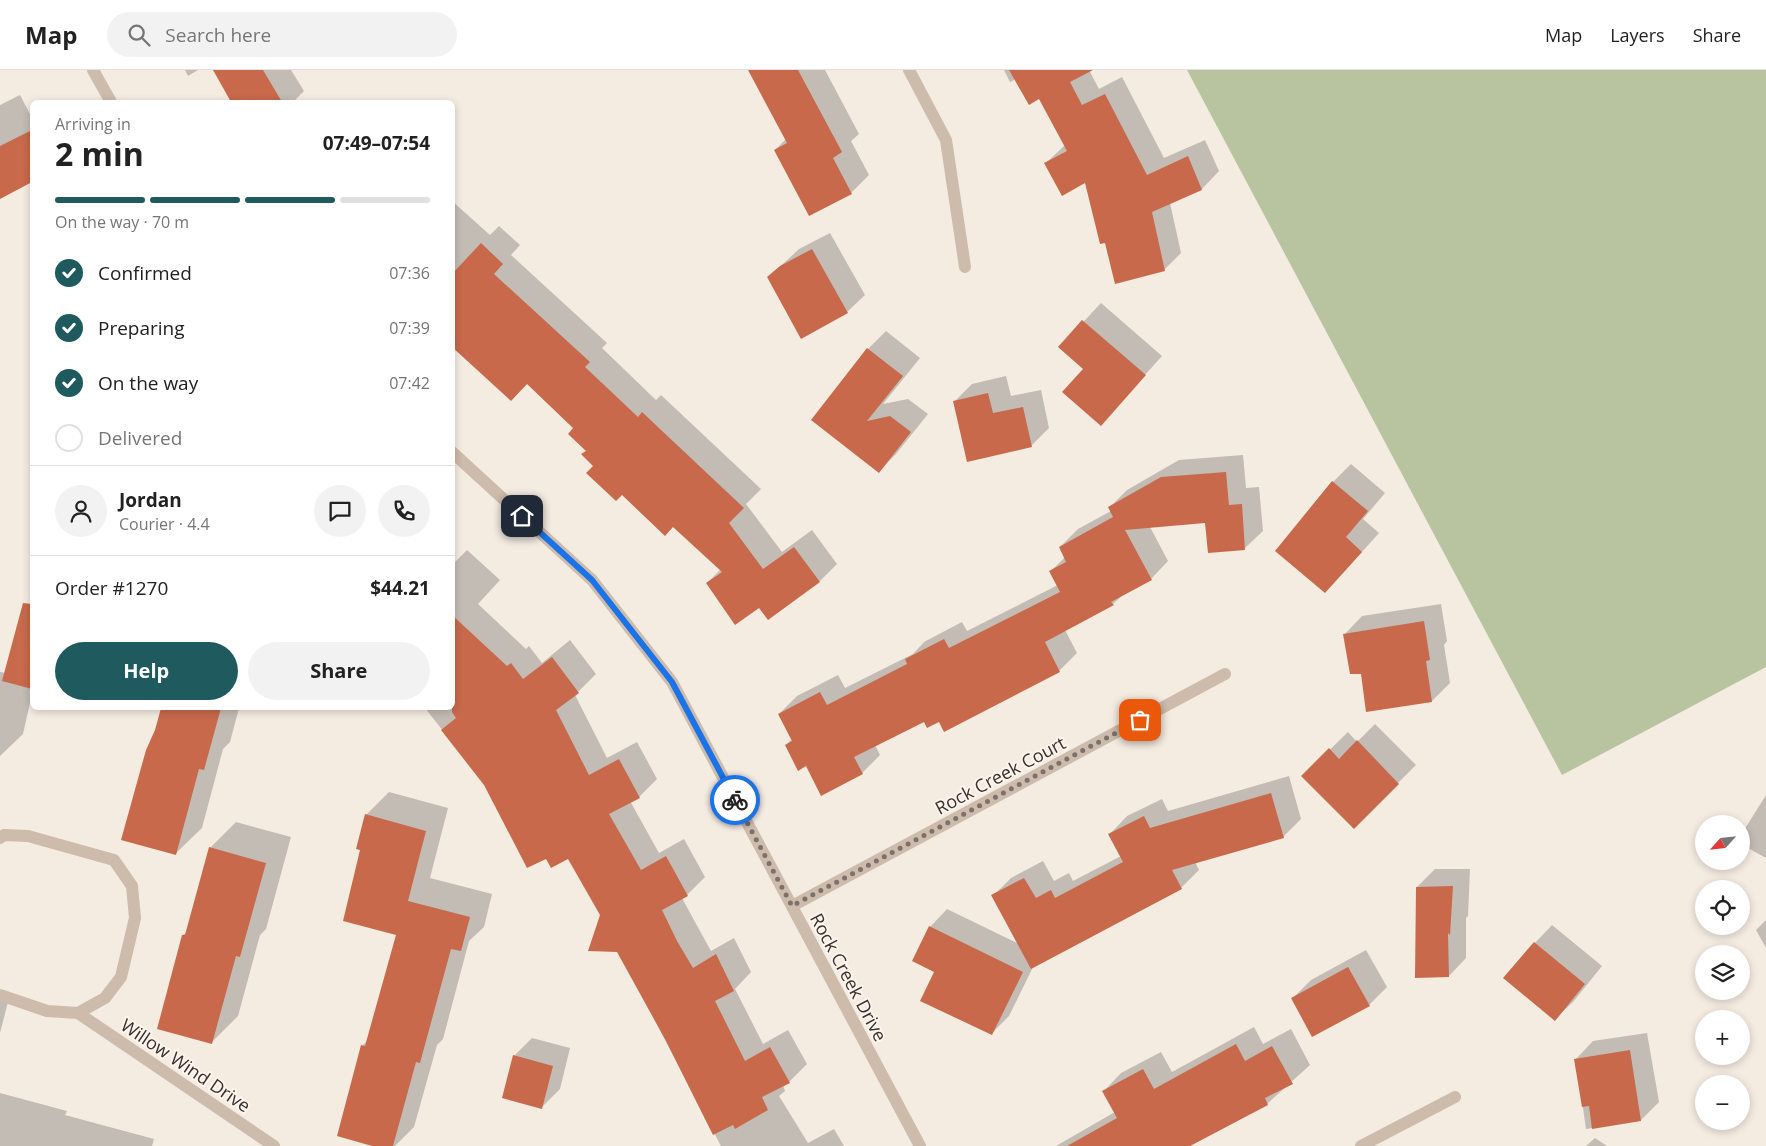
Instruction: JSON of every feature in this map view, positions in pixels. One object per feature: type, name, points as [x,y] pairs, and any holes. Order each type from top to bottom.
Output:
[{"type":"street","points":[[93,70],[110,100]]},
{"type":"street","points":[[908,70],[946,140],[965,267]]},
{"type":"street","name":"Rock Creek Drive","points":[[455,455],[592,580],[672,682],[920,1146]]},
{"type":"street","name":"Rock Creek Court","points":[[792,906],[1226,674]]},
{"type":"street","points":[[0,838],[4,834],[28,836],[114,860],[132,886],[135,918],[121,977],[104,998],[78,1013]]},
{"type":"street","name":"Willow Wind Drive","points":[[0,995],[47,1010],[78,1013],[274,1146]]},
{"type":"street","points":[[1361,1146],[1455,1097]]},
{"type":"green space","points":[[1187,70],[1766,70],[1766,667],[1562,775]]},
{"type":"building","points":[[213,70],[263,70],[281,100],[230,100]]},
{"type":"building","points":[[748,70],[798,70],[842,152],[833,158],[852,194],[809,216],[774,150],[787,143]]},
{"type":"building","points":[[1009,70],[1093,70],[1070,82],[1082,105],[1105,94],[1147,175],[1188,156],[1202,190],[1152,212],[1165,271],[1115,284],[1105,243],[1100,244],[1085,183],[1062,196],[1044,163],[1067,151],[1039,99],[1029,105]]},
{"type":"building","points":[[30,131],[30,183],[0,199],[0,146]]},
{"type":"building","points":[[481,243],[503,264],[494,274],[590,362],[585,367],[638,417],[642,412],[744,508],[729,523],[763,569],[794,547],[820,582],[768,620],[759,608],[735,625],[706,583],[722,572],[673,527],[665,536],[622,495],[616,501],[586,473],[593,466],[581,454],[586,451],[568,434],[573,428],[527,384],[511,401],[455,350],[455,271]]},
{"type":"building","points":[[812,249],[848,313],[801,339],[767,277],[780,266]]},
{"type":"building","points":[[1082,320],[1146,375],[1101,426],[1062,392],[1083,369],[1058,347]]},
{"type":"building","points":[[867,348],[903,376],[867,421],[890,416],[911,432],[879,473],[811,420]]},
{"type":"building","points":[[988,393],[993,413],[1023,407],[1032,447],[967,462],[953,401]]},
{"type":"building","points":[[1226,472],[1229,505],[1242,504],[1245,550],[1208,553],[1205,523],[1125,530],[1152,580],[1111,602],[1114,605],[1045,642],[1060,672],[944,732],[939,722],[927,728],[924,722],[854,757],[863,774],[821,796],[806,766],[798,771],[785,745],[792,741],[778,714],[820,692],[827,705],[907,664],[905,659],[944,639],[949,648],[1060,592],[1049,571],[1066,562],[1059,547],[1113,517],[1108,507],[1161,477]]},
{"type":"building","points":[[1332,481],[1368,511],[1346,537],[1362,552],[1325,593],[1275,551]]},
{"type":"building","points":[[23,603],[30,604],[30,688],[2,681]]},
{"type":"building","points":[[455,618],[507,666],[511,663],[523,679],[552,657],[579,693],[556,710],[589,775],[619,759],[640,798],[609,814],[641,870],[666,856],[688,896],[662,910],[677,941],[693,968],[716,954],[734,991],[715,1001],[745,1061],[770,1047],[790,1083],[762,1097],[768,1110],[735,1129],[733,1125],[713,1135],[665,1039],[617,952],[588,951],[600,915],[568,859],[551,868],[546,859],[527,868],[484,785],[441,730],[456,718],[452,710],[455,710]]},
{"type":"building","points":[[1424,621],[1430,660],[1426,661],[1432,702],[1366,712],[1361,674],[1350,674],[1343,634]]},
{"type":"building","points":[[160,710],[220,710],[204,770],[199,769],[176,855],[121,840],[146,750],[155,730]]},
{"type":"building","points":[[1357,740],[1399,784],[1354,829],[1301,776],[1329,748],[1339,759]]},
{"type":"building","points":[[1271,793],[1284,838],[1172,870],[1182,889],[1031,969],[991,895],[1024,878],[1036,898],[1051,890],[1055,898],[1123,862],[1108,834],[1144,816],[1150,828]]},
{"type":"building","points":[[365,814],[426,831],[408,901],[470,917],[461,951],[451,949],[420,1063],[416,1062],[393,1146],[372,1146],[337,1136],[361,1045],[365,1046],[396,935],[343,921],[360,850],[356,849]]},
{"type":"building","points":[[209,847],[266,863],[240,957],[236,956],[212,1044],[157,1029],[182,935],[185,935]]},
{"type":"building","points":[[1453,886],[1450,935],[1448,933],[1449,977],[1415,978],[1416,887]]},
{"type":"building","points":[[929,926],[1023,972],[992,1035],[920,1001],[934,972],[912,961]]},
{"type":"building","points":[[1534,942],[1585,984],[1555,1021],[1503,978]]},
{"type":"building","points":[[1348,967],[1370,1006],[1312,1037],[1291,998]]},
{"type":"building","points":[[1236,1044],[1245,1061],[1272,1046],[1293,1084],[1265,1098],[1268,1105],[1190,1146],[1067,1146],[1117,1118],[1102,1091],[1143,1069],[1154,1089]]},
{"type":"building","points":[[1630,1050],[1641,1121],[1592,1129],[1589,1106],[1582,1107],[1574,1059]]},
{"type":"building","points":[[513,1055],[553,1066],[542,1109],[502,1098]]},
{"type":"way so far","points":[[735,800],[792,906],[1140,720]]},
{"type":"route","points":[[522,516],[592,580],[672,682],[735,800]]}]
